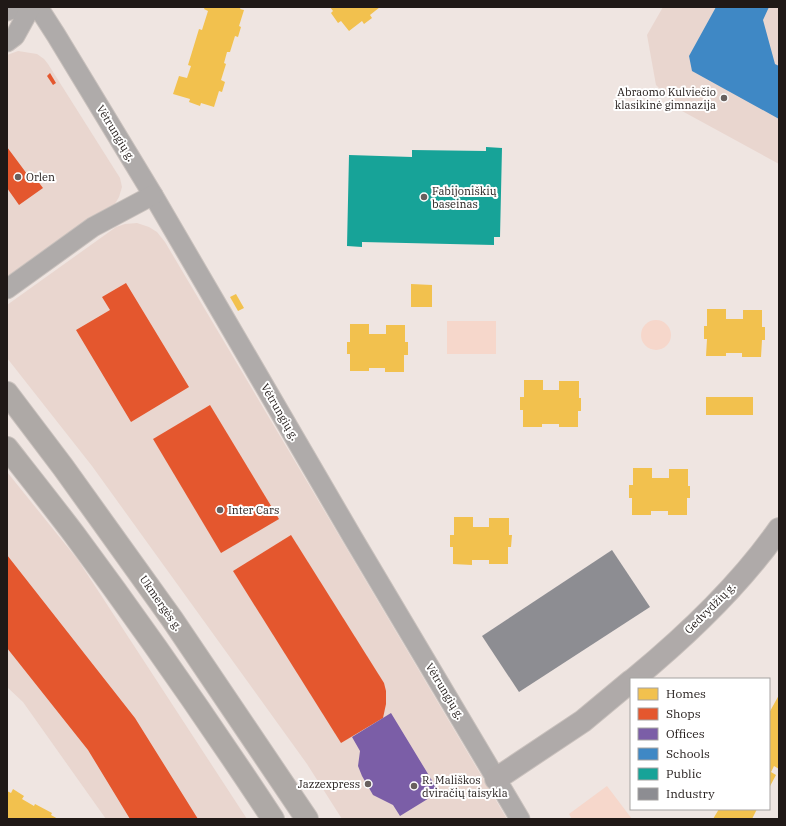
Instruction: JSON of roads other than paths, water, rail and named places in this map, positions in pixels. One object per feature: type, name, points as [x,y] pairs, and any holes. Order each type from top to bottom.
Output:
[{"type":"highway","name":"Ukmergės g.","points":[[7,392],[63,467],[172,619],[307,819]]},
{"type":"highway","points":[[7,448],[73,533],[132,613],[273,819]]},
{"type":"main road","name":"Gedvydžių g.","points":[[635,678],[699,620],[734,584],[779,529]]},
{"type":"main road","points":[[496,779],[583,721],[630,682]]},
{"type":"street","points":[[7,11],[19,7]]},
{"type":"street","points":[[7,42],[14,36],[31,7]]},
{"type":"street","name":"Vėtrungių g.","points":[[38,7],[153,195],[353,538],[520,819]]},
{"type":"street","points":[[7,289],[93,227],[153,195]]},
{"type":"place","name":"Abraomo Kulviečio klasikinė gimnazija","points":[[724,98]]},
{"type":"place","name":"Orlen","points":[[18,177]]},
{"type":"place","name":"Fabijoniškių baseinas","points":[[424,197]]},
{"type":"place","name":"Inter Cars","points":[[220,510]]},
{"type":"place","name":"Jazzexpress","points":[[368,784]]},
{"type":"place","name":"R. Mališkos dviračių taisykla","points":[[414,786]]}]
